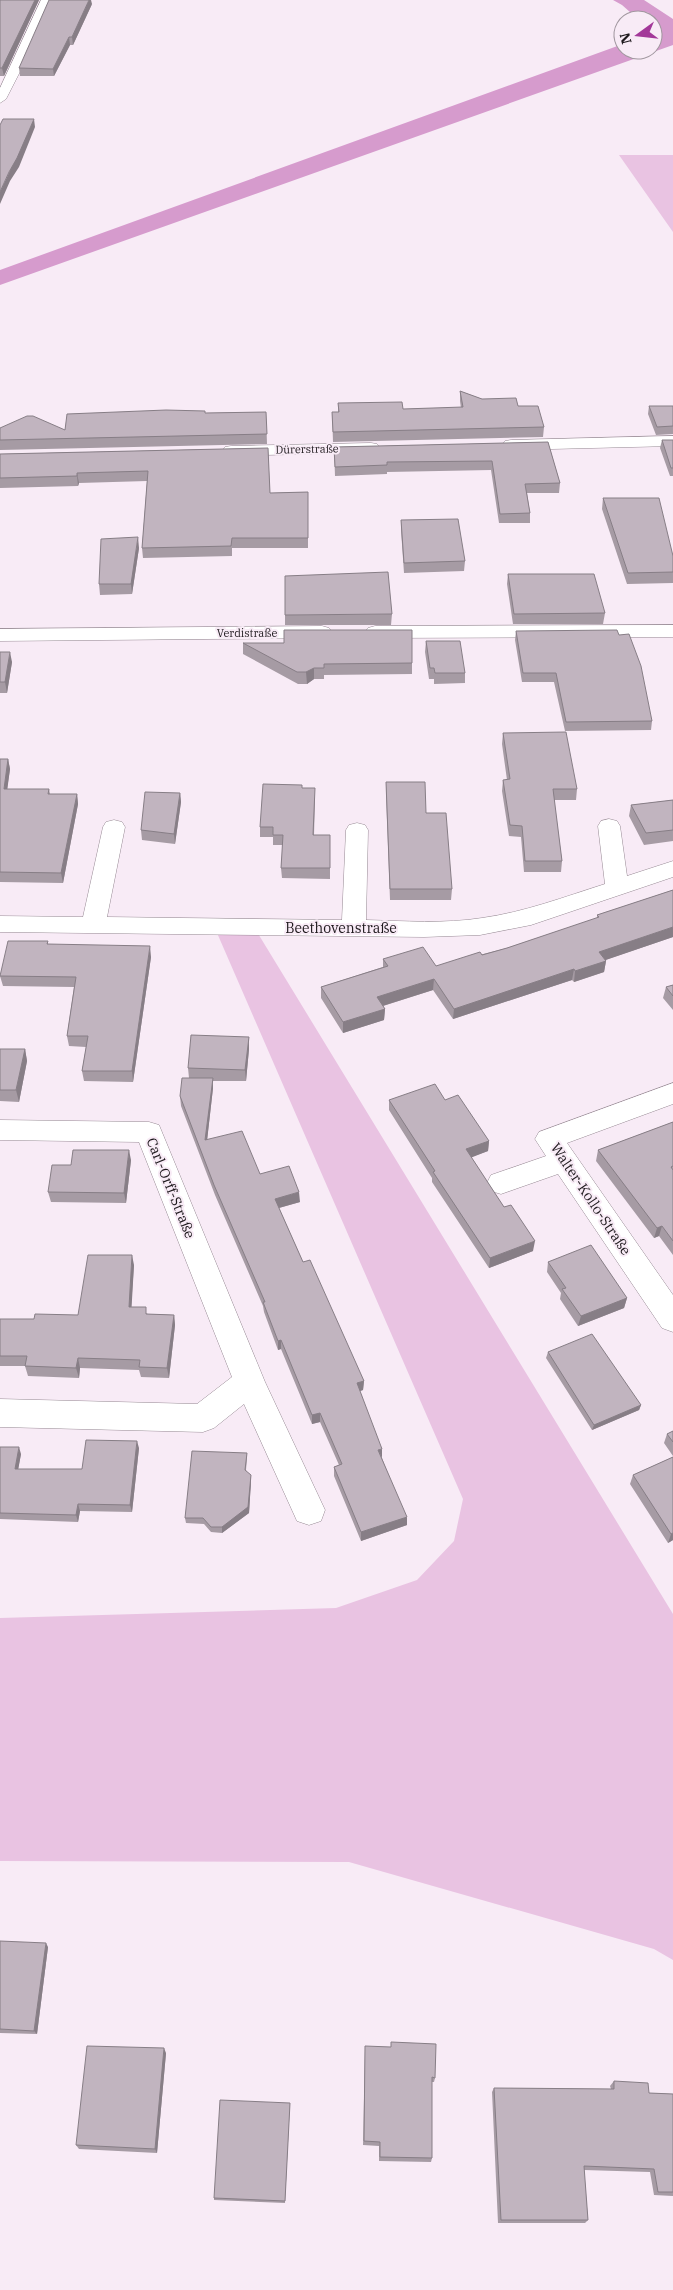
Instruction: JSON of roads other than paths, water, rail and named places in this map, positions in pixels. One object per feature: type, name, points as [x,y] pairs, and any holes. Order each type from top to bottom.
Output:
[{"type":"street","points":[[0,99],[14,62],[46,0]]},
{"type":"street","points":[[498,445],[673,441]]},
{"type":"street","name":"Dürerstraße","points":[[215,452],[391,447]]},
{"type":"street","points":[[358,632],[673,630]]},
{"type":"street","name":"Verdistraße","points":[[0,635],[338,632]]},
{"type":"street","points":[[609,826],[617,888]]},
{"type":"street","points":[[93,925],[114,827]]},
{"type":"street","points":[[354,928],[357,830]]},
{"type":"street","name":"Beethovenstraße","points":[[0,924],[480,928],[531,917],[673,869]]},
{"type":"street","name":"Walter-Kollo-Straße","points":[[673,1093],[550,1139],[673,1319]]},
{"type":"street","name":"Carl-Orff-Straße","points":[[0,1130],[149,1132],[249,1382],[309,1510]]},
{"type":"street","points":[[501,1183],[565,1161]]},
{"type":"street","points":[[0,1413],[203,1418],[249,1382]]}]
